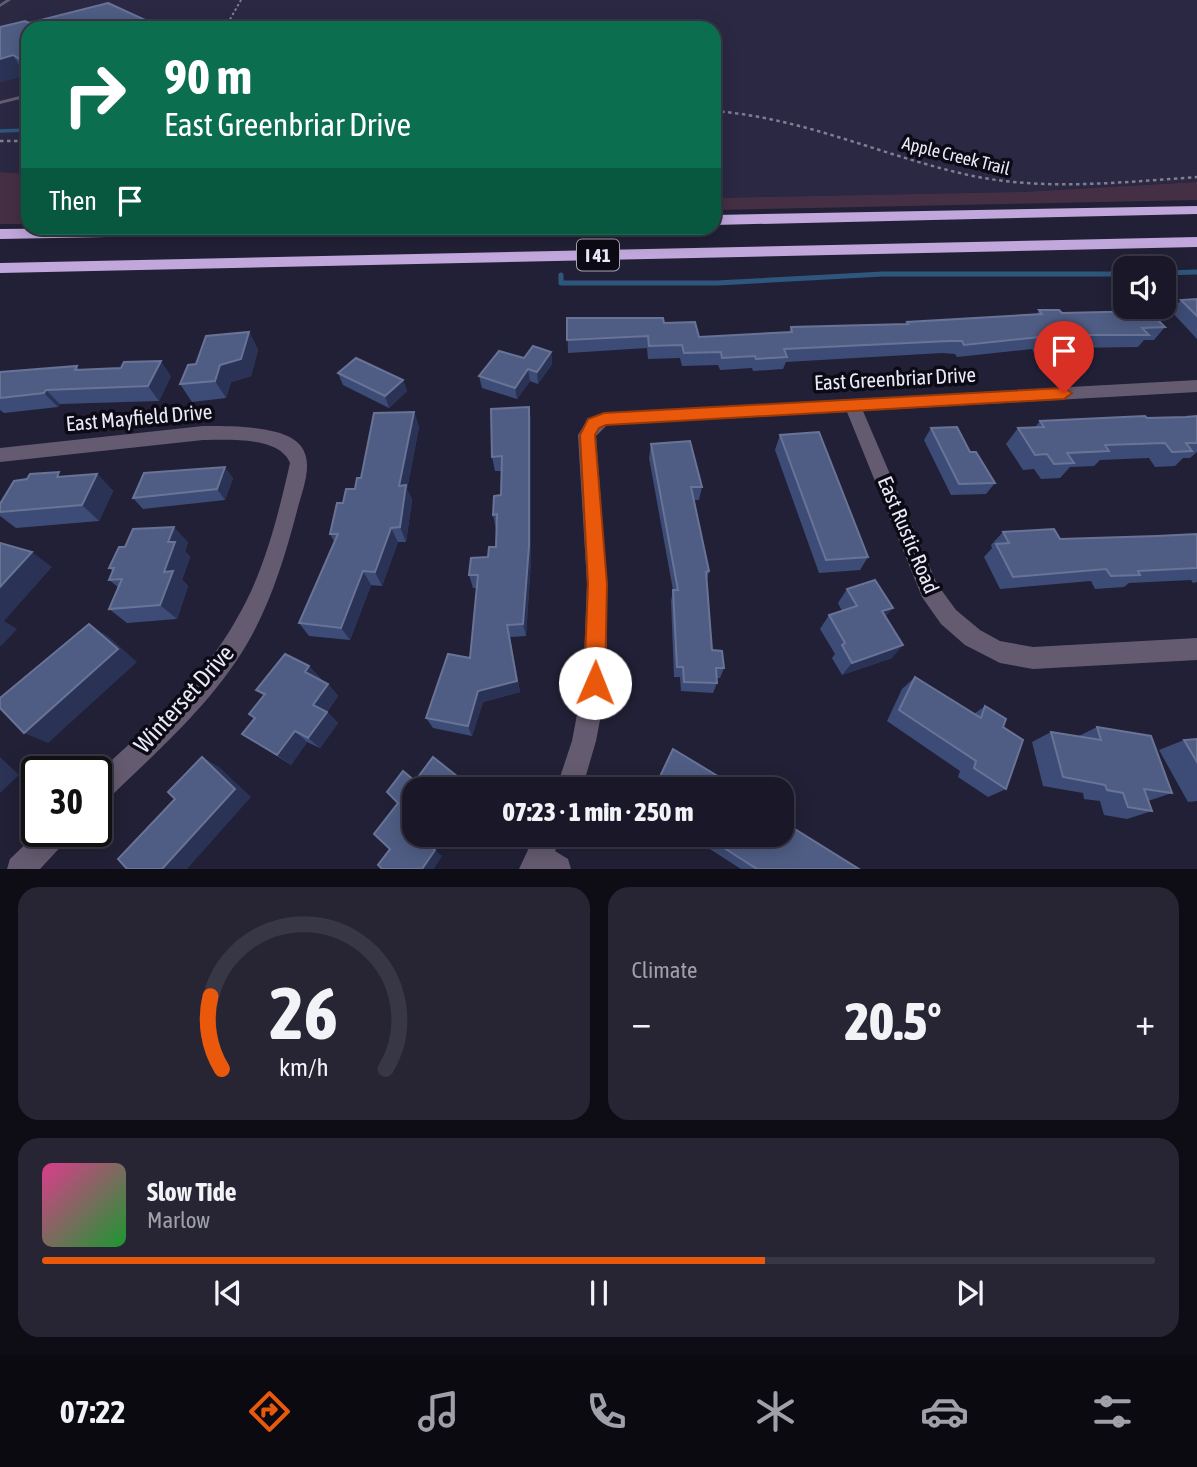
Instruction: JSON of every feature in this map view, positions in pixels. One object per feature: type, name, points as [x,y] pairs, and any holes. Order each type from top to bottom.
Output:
[{"type":"highway","points":[[721,220],[1197,210]]},
{"type":"highway","points":[[0,234],[21,234]]},
{"type":"highway","name":"I 41","points":[[0,268],[1197,242]]},
{"type":"street","name":"East Greenbriar Drive","points":[[573,777],[584,741],[595,683],[597,584],[587,435],[596,423],[604,419],[1197,386]]},
{"type":"street","name":"East Rustic Road","points":[[852,404],[929,590],[939,606],[959,627],[985,646],[1009,656],[1033,658],[1197,649]]},
{"type":"street","name":"East Mayfield Drive","points":[[0,455],[203,433],[237,433],[281,440]]},
{"type":"street","name":"Winterset Drive","points":[[112,777],[198,691],[244,628],[269,566],[299,463],[294,450],[281,440]]},
{"type":"street","points":[[20,869],[42,847]]},
{"type":"lane","points":[[0,6],[9,0]]},
{"type":"lane","points":[[0,103],[21,97]]},
{"type":"path","points":[[229,21],[241,0]]},
{"type":"path","name":"Apple Creek Trail","points":[[721,112],[782,118],[949,170],[1012,183],[1087,184],[1197,177]]},
{"type":"path","points":[[0,141],[21,141]]},
{"type":"shaded area","points":[[0,0],[1197,0],[1197,182],[1022,192],[721,198],[721,21],[21,21],[21,174],[0,172]]},
{"type":"shaded area","points":[[0,172],[21,174],[21,224],[0,224]]},
{"type":"shaded area","points":[[1197,182],[1197,200],[721,210],[721,198],[1022,192]]},
{"type":"building","points":[[108,3],[147,21],[37,21]]},
{"type":"building","points":[[21,22],[21,60],[13,55],[0,59],[0,27]]},
{"type":"building","points":[[1197,299],[1197,316],[1181,300]]},
{"type":"building","points":[[1039,310],[1059,310],[1062,313],[1113,312],[1113,319],[1157,319],[1165,327],[1142,328],[1149,335],[1063,335],[1068,341],[1044,342],[1040,337],[964,345],[962,341],[949,341],[784,349],[787,357],[756,359],[755,356],[722,358],[721,352],[684,353],[682,345],[649,346],[648,336],[567,340],[567,318],[663,318],[664,323],[695,322],[699,337],[792,332],[791,327],[908,324],[907,322],[1042,314]]},
{"type":"building","points":[[249,332],[241,359],[220,365],[215,381],[180,384],[188,365],[196,364],[206,336]]},
{"type":"building","points":[[533,346],[551,352],[537,372],[528,369],[515,388],[479,376],[499,351],[524,358]]},
{"type":"building","points":[[356,358],[403,380],[385,396],[338,373]]},
{"type":"building","points":[[161,361],[148,386],[46,390],[44,393],[0,398],[0,372],[77,366],[75,370],[121,368],[124,362]]},
{"type":"building","points":[[529,407],[529,546],[523,624],[507,625],[517,681],[478,691],[468,726],[426,718],[448,654],[470,658],[478,575],[469,575],[471,558],[488,557],[489,547],[496,547],[497,514],[493,515],[494,496],[501,495],[502,456],[492,457],[491,409]]},
{"type":"building","points":[[414,412],[399,486],[406,485],[400,527],[391,528],[375,572],[363,571],[341,628],[299,623],[338,534],[330,534],[337,503],[343,503],[346,489],[355,489],[357,478],[361,478],[374,413]]},
{"type":"building","points":[[1197,416],[1197,443],[1186,443],[1192,451],[1172,452],[1165,443],[1105,445],[1109,451],[1067,453],[1074,463],[1054,464],[1047,454],[1035,455],[1018,428],[1044,427],[1040,421]]},
{"type":"building","points":[[957,427],[970,452],[976,452],[995,483],[959,484],[931,428]]},
{"type":"building","points":[[819,432],[868,557],[826,560],[780,435]]},
{"type":"building","points":[[690,441],[702,487],[691,487],[709,571],[706,572],[712,650],[722,651],[724,668],[716,668],[717,683],[684,682],[683,667],[677,667],[673,590],[678,590],[651,444]]},
{"type":"building","points":[[225,467],[217,489],[133,498],[144,473]]},
{"type":"building","points":[[59,472],[57,477],[97,474],[82,505],[0,512],[0,504],[14,481],[27,479],[30,474]]},
{"type":"building","points":[[174,527],[168,542],[175,542],[164,572],[173,571],[160,605],[109,609],[122,579],[109,580],[114,568],[109,568],[119,547],[125,547],[133,529]]},
{"type":"building","points":[[1054,529],[1060,539],[1197,534],[1197,568],[1138,571],[1140,575],[1111,576],[1106,569],[1013,577],[996,544],[1009,543],[1003,532]]},
{"type":"building","points":[[0,543],[32,552],[0,587]]},
{"type":"building","points":[[875,580],[893,608],[882,611],[903,645],[852,663],[842,645],[845,643],[829,615],[857,606],[847,589]]},
{"type":"building","points":[[89,624],[118,649],[24,733],[0,708],[0,698]]},
{"type":"building","points":[[285,654],[309,666],[305,672],[328,684],[313,705],[327,712],[308,738],[295,731],[277,755],[242,734],[255,718],[249,714],[265,694],[256,690]]},
{"type":"building","points":[[915,677],[981,718],[985,706],[1006,719],[1003,727],[1023,740],[1006,789],[974,768],[976,761],[899,710]]},
{"type":"building","points":[[1097,727],[1151,736],[1172,793],[1144,789],[1152,811],[1128,807],[1123,793],[1107,790],[1105,785],[1063,777],[1051,732],[1101,740]]},
{"type":"building","points":[[1197,739],[1197,762],[1184,740]]},
{"type":"building","points":[[673,749],[719,777],[660,777]]},
{"type":"building","points":[[202,757],[235,789],[162,869],[127,869],[118,859],[175,799],[168,792]]},
{"type":"building","points":[[433,757],[458,777],[418,777]]},
{"type":"building","points":[[403,771],[410,777],[402,777],[402,847],[431,847],[435,850],[422,869],[382,869],[378,865],[390,849],[374,834],[398,803],[387,792]]},
{"type":"building","points":[[794,828],[859,869],[757,869],[723,847],[794,847]]},
{"type":"waterway","points":[[0,131],[21,130]]},
{"type":"waterway","points":[[1176,273],[1197,272]]},
{"type":"waterway","points":[[561,275],[561,283],[717,283],[883,274],[1113,274]]},
{"type":"route","points":[[595,683],[597,584],[587,435],[594,424],[604,419],[1064,393]]}]
